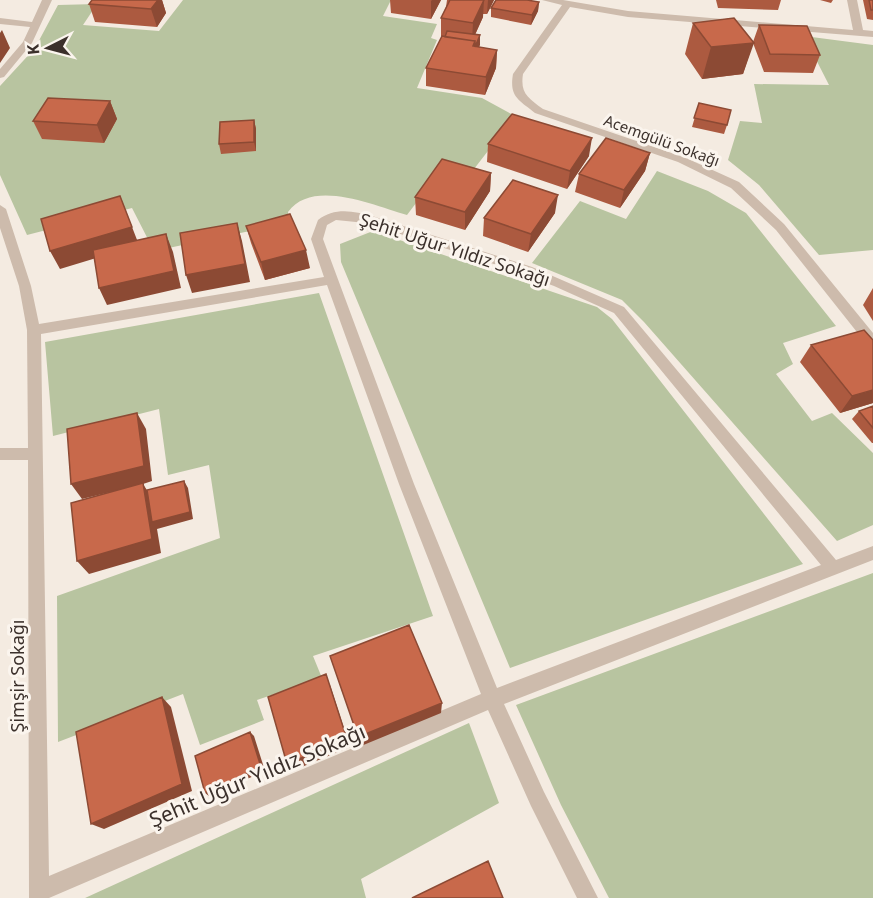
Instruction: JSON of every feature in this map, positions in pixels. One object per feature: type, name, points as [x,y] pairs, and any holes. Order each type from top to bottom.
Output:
[{"type":"street","points":[[0,75],[18,56],[36,25],[46,0]]},
{"type":"street","points":[[547,0],[628,14],[873,34]]},
{"type":"street","points":[[852,0],[859,33]]},
{"type":"street","name":"Acemgülü Sokağı","points":[[567,5],[518,74],[516,87],[526,103],[558,119],[682,160],[735,185],[780,227],[873,342]]},
{"type":"street","points":[[0,21],[36,25]]},
{"type":"street","name":"Şimşir Sokağı","points":[[0,209],[25,286],[34,330],[39,895]]},
{"type":"street","name":"Şehit Uğur Yıldız Sokağı","points":[[588,898],[564,855],[492,699],[420,522],[316,239],[317,228],[326,218],[343,214],[368,219],[544,277],[592,296],[619,310],[832,567]]},
{"type":"street","points":[[34,330],[331,280]]},
{"type":"street","points":[[0,454],[36,454]]},
{"type":"street","name":"Şehit Uğur Yıldız Sokağı","points":[[39,895],[492,699],[873,552]]},
{"type":"green space","points":[[183,0],[391,0],[383,16],[437,24],[431,38],[437,40],[417,88],[482,98],[515,116],[474,169],[447,162],[407,215],[361,201],[328,196],[312,197],[299,202],[288,212],[289,223],[154,251],[132,208],[27,235],[0,175],[0,86],[35,48],[58,5],[97,4],[83,25],[159,31]]},
{"type":"green space","points":[[804,36],[873,45],[873,250],[819,255],[759,185],[728,160],[740,121],[762,123],[754,84],[829,85]]},
{"type":"green space","points":[[657,171],[708,191],[746,213],[836,326],[783,343],[793,364],[776,374],[812,421],[832,413],[873,453],[873,525],[837,541],[622,300],[532,263],[580,201],[626,219]]},
{"type":"green space","points":[[373,231],[597,307],[612,319],[803,564],[510,668],[341,262],[340,244]]},
{"type":"green space","points":[[319,293],[433,616],[313,656],[322,678],[257,700],[264,720],[200,745],[183,694],[58,742],[57,596],[220,538],[209,465],[168,475],[159,409],[53,436],[45,342]]},
{"type":"green space","points":[[873,573],[873,898],[609,898],[561,805],[516,705]]},
{"type":"green space","points":[[469,723],[499,803],[361,879],[366,898],[85,898]]},
{"type":"building","points":[[92,0],[158,0],[151,9],[89,4]]},
{"type":"building","points":[[450,0],[484,0],[473,23],[441,18]]},
{"type":"building","points":[[496,0],[539,2],[532,15],[491,8]]},
{"type":"building","points":[[869,0],[873,0],[873,10],[871,10]]},
{"type":"building","points":[[734,18],[754,43],[711,47],[693,23]]},
{"type":"building","points":[[759,25],[807,26],[820,55],[770,54]]},
{"type":"building","points":[[447,31],[480,35],[475,47],[475,41],[445,37]]},
{"type":"building","points":[[442,36],[475,41],[473,46],[497,50],[486,77],[426,68]]},
{"type":"building","points":[[48,98],[110,101],[97,125],[33,121]]},
{"type":"building","points":[[699,103],[731,110],[727,125],[694,118]]},
{"type":"building","points":[[512,114],[592,138],[570,171],[488,144]]},
{"type":"building","points":[[254,120],[254,142],[219,144],[220,122]]},
{"type":"building","points":[[606,138],[650,153],[624,190],[579,174]]},
{"type":"building","points":[[442,159],[491,173],[465,212],[415,197]]},
{"type":"building","points":[[513,180],[558,195],[531,234],[484,218]]},
{"type":"building","points":[[120,196],[132,227],[50,251],[41,219]]},
{"type":"building","points":[[290,214],[306,250],[261,262],[246,226]]},
{"type":"building","points":[[237,223],[245,264],[186,275],[180,233]]},
{"type":"building","points":[[166,234],[174,271],[99,288],[93,250]]},
{"type":"building","points":[[864,330],[873,340],[873,390],[852,396],[811,345]]},
{"type":"building","points":[[873,406],[873,428],[859,411]]},
{"type":"building","points":[[137,413],[144,466],[71,484],[67,429]]},
{"type":"building","points":[[184,481],[190,512],[152,522],[147,490]]},
{"type":"building","points":[[143,483],[152,539],[77,561],[71,503]]},
{"type":"building","points":[[409,625],[442,703],[358,737],[330,656]]},
{"type":"building","points":[[326,674],[347,739],[287,764],[268,697]]},
{"type":"building","points":[[162,697],[182,784],[91,824],[76,732]]},
{"type":"building","points":[[250,732],[261,767],[205,793],[195,756]]},
{"type":"building","points":[[488,861],[503,898],[412,898]]}]
